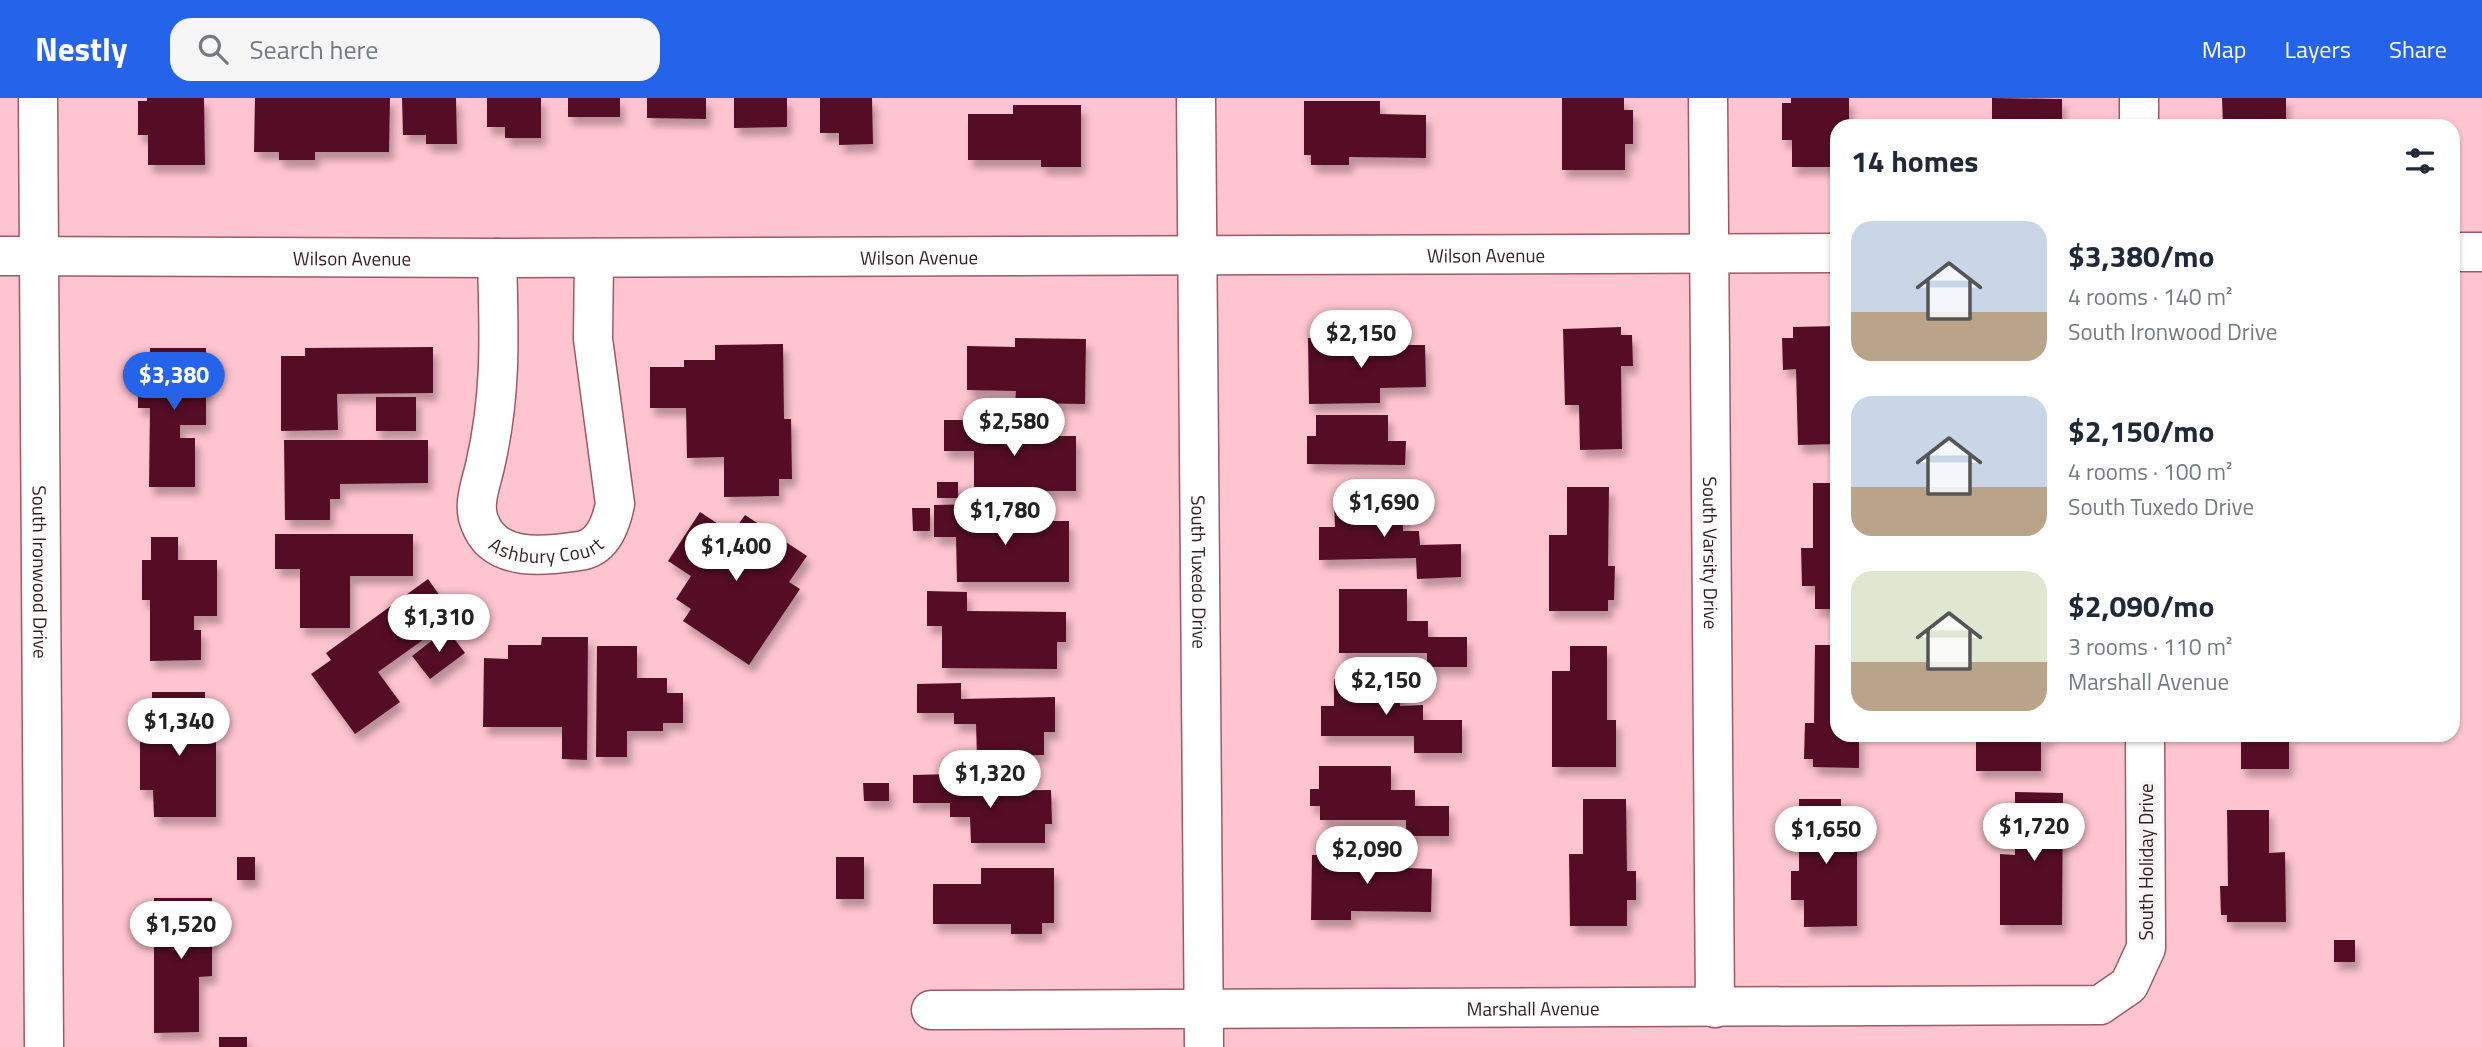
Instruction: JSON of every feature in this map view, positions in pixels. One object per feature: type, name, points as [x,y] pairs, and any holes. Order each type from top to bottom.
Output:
[{"type":"street","name":"South Ironwood Drive","points":[[38,98],[44,1047]]},
{"type":"street","name":"South Tuxedo Drive","points":[[1196,98],[1204,1047]]},
{"type":"street","name":"South Varsity Drive","points":[[1708,98],[1715,1008]]},
{"type":"street","points":[[2139,98],[2139,119]]},
{"type":"street","points":[[2460,252],[2482,252]]},
{"type":"street","name":"Wilson Avenue","points":[[0,256],[594,258],[1830,253]]},
{"type":"street","name":"Ashbury Court","points":[[497,258],[500,364],[494,428],[476,502],[480,524],[492,542],[512,552],[546,556],[584,551],[596,545],[610,526],[615,504],[593,340],[594,258]]},
{"type":"street","name":"South Holiday Drive","points":[[2129,985],[2146,948],[2145,742]]},
{"type":"street","name":"Marshall Avenue","points":[[931,1010],[2100,1005],[2129,985]]},
{"type":"building","points":[[147,98],[204,98],[205,165],[148,165],[148,135],[138,135],[138,101],[147,101]]},
{"type":"building","points":[[255,98],[390,98],[389,152],[315,152],[315,160],[279,160],[279,152],[254,152]]},
{"type":"building","points":[[402,98],[456,98],[457,144],[426,144],[426,135],[403,135]]},
{"type":"building","points":[[487,98],[541,98],[541,138],[505,138],[505,127],[487,127]]},
{"type":"building","points":[[568,98],[620,98],[620,117],[568,117]]},
{"type":"building","points":[[647,98],[706,98],[706,119],[647,118]]},
{"type":"building","points":[[734,98],[787,98],[787,127],[734,128]]},
{"type":"building","points":[[820,98],[872,98],[873,144],[839,145],[839,133],[820,133]]},
{"type":"building","points":[[1562,98],[1624,98],[1624,110],[1633,110],[1633,144],[1625,144],[1625,170],[1562,170]]},
{"type":"building","points":[[1791,98],[1849,98],[1849,119],[1830,119],[1830,167],[1792,167],[1792,140],[1782,140],[1782,103],[1791,103]]},
{"type":"building","points":[[1992,98],[2062,99],[2062,119],[1992,119]]},
{"type":"building","points":[[2222,98],[2286,98],[2286,119],[2223,119]]},
{"type":"building","points":[[1304,101],[1380,101],[1380,114],[1426,115],[1426,158],[1349,157],[1349,165],[1311,165],[1311,155],[1304,155]]},
{"type":"building","points":[[1013,105],[1081,105],[1081,167],[1041,167],[1041,160],[968,160],[968,114],[1013,114]]},
{"type":"building","points":[[1830,326],[1830,444],[1798,445],[1796,369],[1783,370],[1782,338],[1793,338],[1793,327]]},
{"type":"building","points":[[1621,327],[1621,335],[1632,335],[1633,366],[1621,366],[1622,449],[1580,450],[1579,405],[1565,405],[1563,329]]},
{"type":"building","points":[[1350,337],[1350,345],[1425,345],[1426,387],[1380,388],[1380,403],[1309,404],[1308,338]]},
{"type":"building","points":[[1015,338],[1086,339],[1085,404],[1015,403],[1016,391],[967,390],[967,346],[1015,347]]},
{"type":"building","points":[[783,344],[784,419],[791,419],[792,479],[779,479],[779,496],[724,497],[724,457],[687,458],[686,408],[650,408],[650,367],[684,367],[684,360],[715,360],[715,345]]},
{"type":"building","points":[[433,347],[433,393],[337,394],[338,430],[281,431],[281,356],[305,356],[305,348]]},
{"type":"building","points":[[150,348],[206,348],[206,425],[180,425],[180,438],[195,438],[195,487],[149,487],[150,408],[138,408],[138,376],[150,376]]},
{"type":"building","points":[[376,397],[416,397],[416,431],[376,431]]},
{"type":"building","points":[[1316,415],[1388,415],[1388,441],[1406,441],[1405,465],[1307,464],[1307,436],[1316,436]]},
{"type":"building","points":[[944,420],[988,420],[988,436],[1076,436],[1076,491],[974,491],[974,451],[944,451]]},
{"type":"building","points":[[284,440],[428,440],[428,483],[340,484],[340,499],[330,499],[330,520],[285,520]]},
{"type":"building","points":[[937,482],[958,482],[958,498],[937,498]]},
{"type":"building","points":[[1813,483],[1830,483],[1830,609],[1815,609],[1815,586],[1802,586],[1801,548],[1813,548]]},
{"type":"building","points":[[1567,487],[1609,487],[1608,566],[1615,566],[1614,600],[1608,600],[1608,611],[1549,611],[1549,535],[1567,535]]},
{"type":"building","points":[[1402,500],[1403,531],[1419,531],[1420,545],[1461,544],[1461,577],[1417,579],[1416,558],[1319,560],[1319,527],[1335,527],[1334,501]]},
{"type":"building","points":[[976,504],[977,521],[1069,521],[1069,582],[957,582],[956,537],[934,537],[934,505]]},
{"type":"building","points":[[912,508],[930,508],[930,531],[913,531]]},
{"type":"building","points":[[700,512],[732,533],[745,515],[807,556],[789,582],[800,589],[749,665],[683,621],[691,609],[676,599],[691,576],[668,561]]},
{"type":"building","points":[[275,534],[413,534],[413,576],[350,576],[350,628],[300,628],[300,569],[275,569]]},
{"type":"building","points":[[151,537],[178,537],[178,560],[217,560],[217,616],[194,616],[194,630],[201,630],[201,660],[150,661],[150,600],[142,600],[142,560],[151,560]]},
{"type":"building","points":[[428,579],[455,617],[378,672],[400,702],[355,734],[311,674],[331,660],[326,653]]},
{"type":"building","points":[[1339,589],[1407,589],[1407,621],[1428,621],[1428,637],[1467,637],[1467,667],[1427,667],[1427,653],[1339,653]]},
{"type":"building","points":[[927,591],[967,592],[967,611],[1066,612],[1066,642],[1057,642],[1057,669],[942,668],[942,626],[927,626]]},
{"type":"building","points":[[447,629],[465,653],[430,679],[412,656]]},
{"type":"building","points":[[542,637],[588,637],[587,760],[562,759],[562,727],[483,727],[484,658],[508,659],[508,645],[541,645]]},
{"type":"building","points":[[1815,645],[1830,645],[1830,742],[1859,742],[1859,768],[1813,767],[1813,759],[1804,759],[1805,723],[1814,723]]},
{"type":"building","points":[[597,646],[637,646],[637,678],[667,678],[667,693],[683,693],[683,723],[663,723],[663,731],[627,731],[627,757],[596,757]]},
{"type":"building","points":[[1570,646],[1607,646],[1607,720],[1616,720],[1616,767],[1552,767],[1552,671],[1570,671]]},
{"type":"building","points":[[1334,679],[1400,679],[1400,706],[1423,705],[1423,720],[1462,720],[1462,753],[1414,753],[1414,736],[1321,736],[1321,706],[1334,706]]},
{"type":"building","points":[[961,683],[961,699],[1055,697],[1055,732],[1044,732],[1044,755],[977,756],[976,724],[954,724],[954,713],[917,713],[917,684]]},
{"type":"building","points":[[152,692],[205,692],[205,725],[194,725],[195,741],[216,741],[216,817],[154,817],[153,790],[140,790],[140,742],[152,742]]},
{"type":"building","points":[[1976,742],[2041,742],[2041,771],[1976,771]]},
{"type":"building","points":[[2241,742],[2289,742],[2289,769],[2241,769]]},
{"type":"building","points":[[1319,766],[1391,766],[1391,790],[1415,790],[1415,806],[1449,806],[1449,836],[1406,836],[1406,820],[1320,820],[1320,806],[1310,806],[1310,789],[1319,789]]},
{"type":"building","points":[[954,774],[954,791],[1051,790],[1052,824],[1045,824],[1045,843],[971,843],[970,817],[950,817],[950,803],[913,803],[913,775]]},
{"type":"building","points":[[863,783],[889,783],[889,801],[864,801]]},
{"type":"building","points":[[2015,792],[2063,793],[2062,925],[2000,925],[2000,854],[2015,855]]},
{"type":"building","points":[[1583,799],[1626,799],[1627,871],[1636,871],[1636,900],[1627,900],[1627,926],[1570,926],[1569,854],[1583,854]]},
{"type":"building","points":[[1799,799],[1841,799],[1841,826],[1857,826],[1857,926],[1804,927],[1804,900],[1791,900],[1791,871],[1799,871]]},
{"type":"building","points":[[2227,810],[2269,810],[2269,853],[2285,852],[2286,922],[2227,922],[2227,915],[2221,915],[2220,886],[2228,886]]},
{"type":"building","points":[[1312,855],[1407,856],[1407,868],[1432,869],[1431,912],[1351,911],[1351,920],[1311,920]]},
{"type":"building","points":[[237,857],[255,857],[255,880],[237,880]]},
{"type":"building","points":[[836,857],[864,857],[864,899],[836,899]]},
{"type":"building","points":[[981,868],[1054,868],[1054,923],[1042,923],[1042,934],[1011,934],[1011,924],[933,924],[933,884],[981,884]]},
{"type":"building","points":[[154,898],[212,898],[212,976],[199,977],[199,1032],[154,1033]]},
{"type":"building","points":[[2334,940],[2355,940],[2355,962],[2334,962]]},
{"type":"building","points":[[219,1037],[247,1037],[247,1047],[219,1047]]}]
